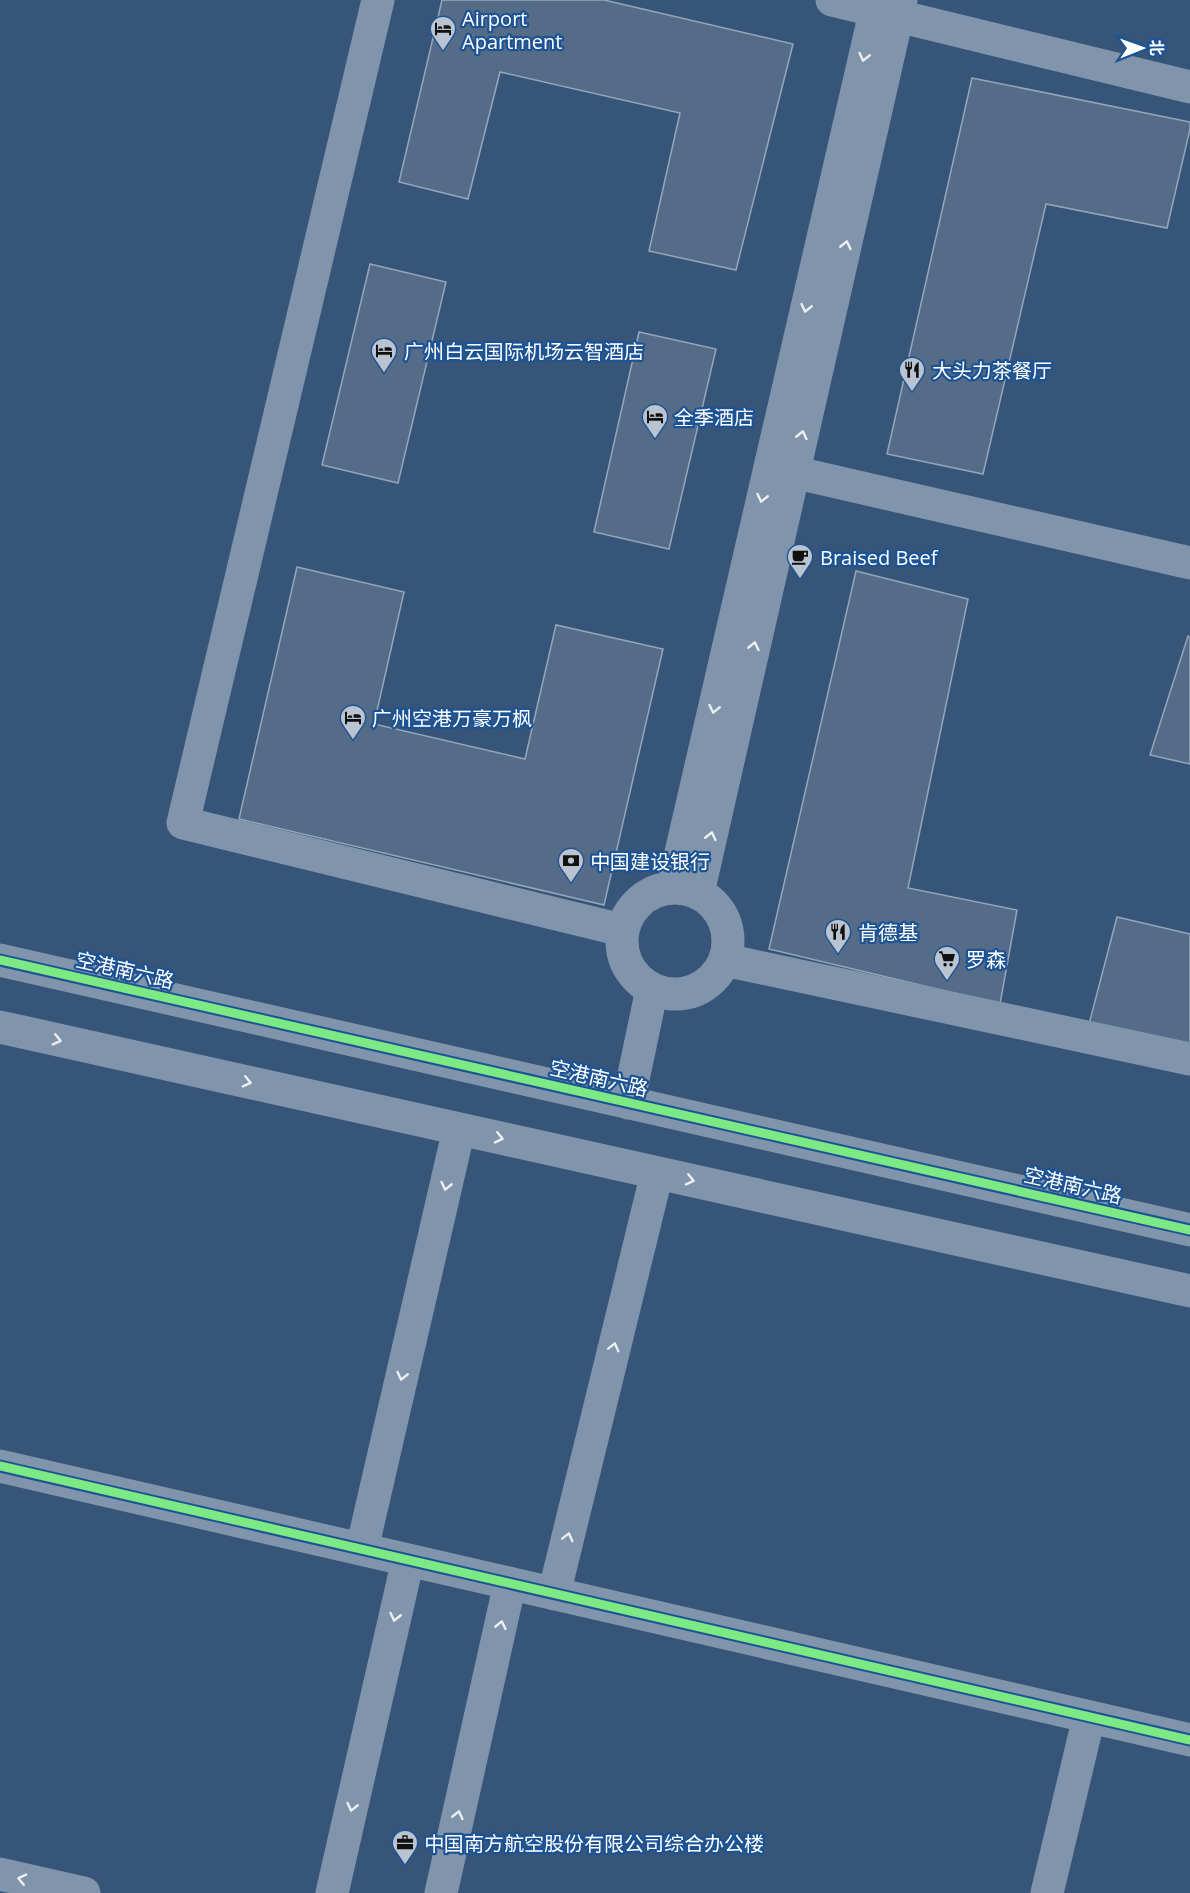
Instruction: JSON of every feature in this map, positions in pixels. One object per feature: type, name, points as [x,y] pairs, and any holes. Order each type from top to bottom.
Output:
[{"type":"street","points":[[378,0],[183,823],[622,930]]},
{"type":"street","points":[[832,0],[888,7],[1190,87]]},
{"type":"street","points":[[685,890],[888,7]]},
{"type":"street","points":[[782,469],[1190,563]]},
{"type":"street","points":[[655,890],[685,890],[706,897],[719,909],[726,925],[728,943],[725,960],[716,975],[702,987],[686,994],[660,992],[637,979],[627,965],[622,948],[622,930],[629,913],[640,899],[655,890]]},
{"type":"street","name":"空港南六路","points":[[0,960],[1190,1230]]},
{"type":"street","points":[[725,960],[1190,1059]]},
{"type":"street","points":[[636,1105],[660,992]]},
{"type":"street","points":[[0,1027],[1190,1291]]},
{"type":"street","points":[[362,1549],[459,1129]]},
{"type":"street","points":[[554,1594],[657,1173]]},
{"type":"street","points":[[0,1466],[1190,1740]]},
{"type":"street","points":[[332,1893],[408,1560]]},
{"type":"street","points":[[441,1893],[510,1584]]},
{"type":"street","points":[[1047,1893],[1089,1717]]},
{"type":"street","points":[[0,1874],[84,1893]]},
{"type":"building","points":[[442,0],[604,0],[793,44],[736,270],[649,251],[680,113],[500,72],[468,199],[399,182]]},
{"type":"building","points":[[972,78],[1190,122],[1167,228],[1046,204],[983,474],[887,454]]},
{"type":"building","name":"广州白云国际机场云智酒店","points":[[370,264],[446,282],[398,483],[322,465]]},
{"type":"building","name":"全季酒店","points":[[639,332],[716,349],[669,549],[594,532]]},
{"type":"building","name":"广州空港万豪万枫","points":[[297,567],[404,592],[374,724],[525,759],[556,625],[663,649],[604,905],[239,819]]},
{"type":"building","points":[[856,571],[968,599],[908,888],[1017,910],[1000,1004],[769,949]]},
{"type":"building","points":[[1188,636],[1190,637],[1190,764],[1150,755]]},
{"type":"building","points":[[1117,917],[1190,934],[1190,1048],[1088,1028]]},
{"type":"cycle path","points":[[0,960],[1190,1230]]},
{"type":"cycle path","points":[[0,1466],[1190,1740]]},
{"type":"place","name":"Airport Apartment","points":[[443,52]]},
{"type":"place","name":"广州白云国际机场云智酒店","points":[[384,374]]},
{"type":"place","name":"大头力茶餐厅","points":[[912,393]]},
{"type":"place","name":"全季酒店","points":[[655,440]]},
{"type":"place","name":"Braised Beef","points":[[800,580]]},
{"type":"place","name":"广州空港万豪万枫","points":[[353,741]]},
{"type":"place","name":"中国建设银行","points":[[571,884]]},
{"type":"place","name":"肯德基","points":[[838,955]]},
{"type":"place","name":"罗森","points":[[947,982]]},
{"type":"place","name":"中国南方航空股份有限公司综合办公楼","points":[[405,1866]]}]
